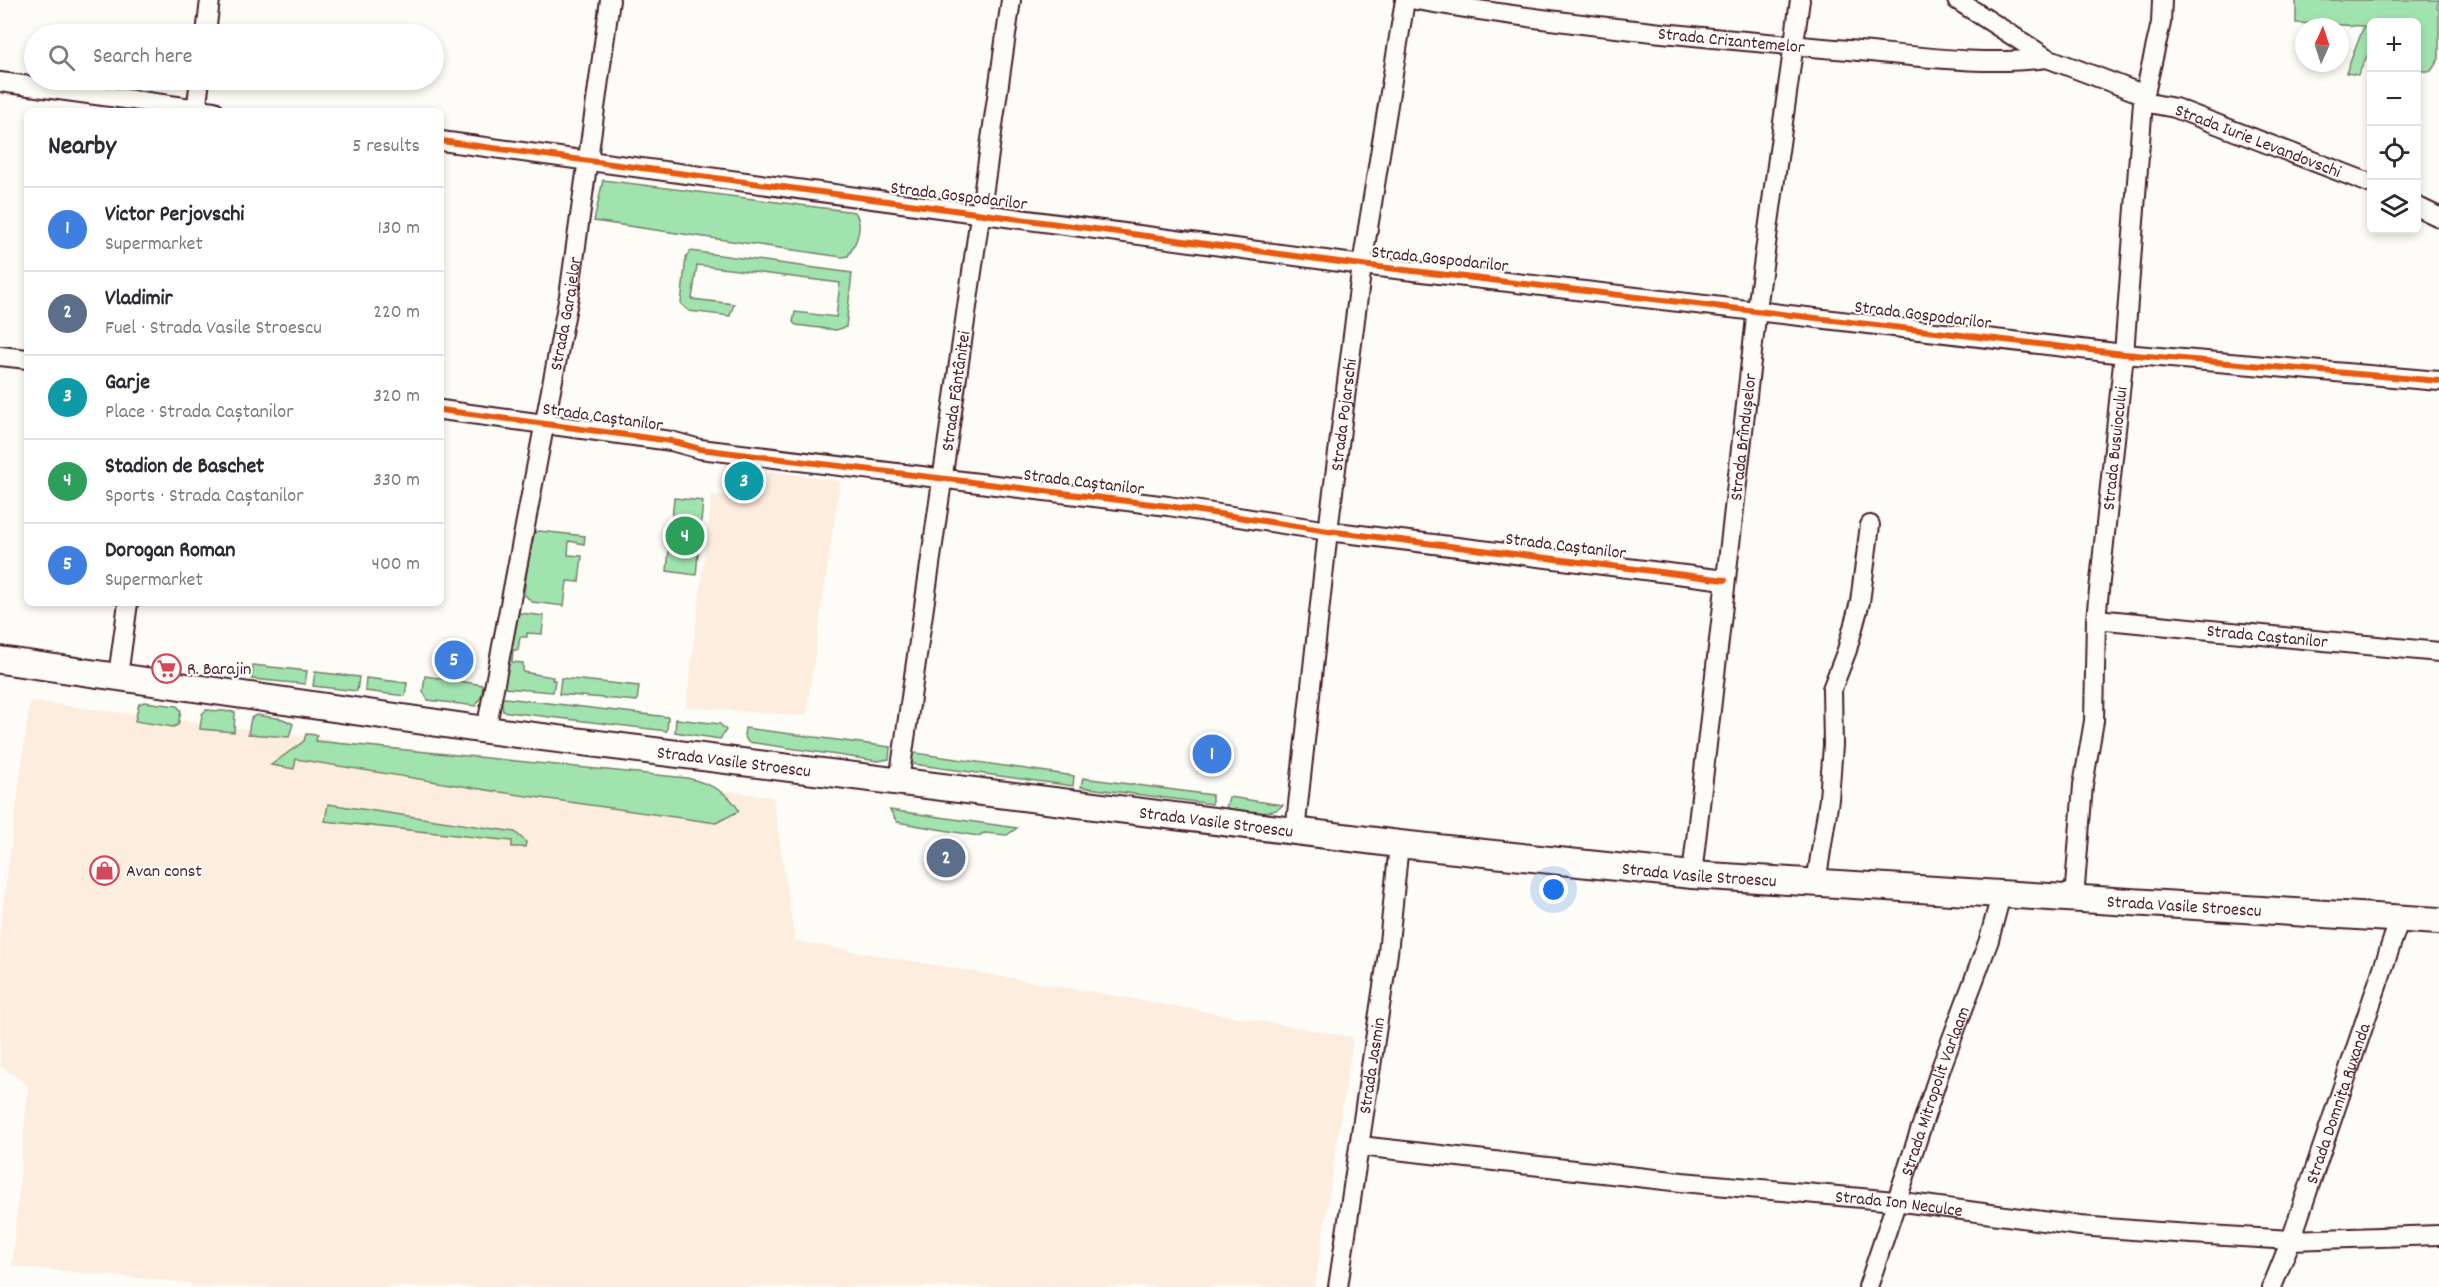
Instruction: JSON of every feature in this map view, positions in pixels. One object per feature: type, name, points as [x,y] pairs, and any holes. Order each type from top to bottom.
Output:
[{"type":"main road","name":"Strada Vasile Stroescu","points":[[0,660],[486,730],[1399,844],[1692,875],[2439,921]]},
{"type":"street","points":[[207,24],[210,0]]},
{"type":"street","name":"Strada Garajelor","points":[[486,730],[569,296],[610,0]]},
{"type":"street","name":"Strada Fântâniței","points":[[898,780],[1011,0]]},
{"type":"street","name":"Strada Pojarschi","points":[[1295,832],[1328,531],[1362,265],[1405,0]]},
{"type":"street","name":"Strada Crizantemelor","points":[[1416,0],[1578,25],[1793,45],[2010,63],[2047,58]]},
{"type":"street","name":"Strada Brîndușelor","points":[[1692,875],[1757,309],[1800,0]]},
{"type":"street","name":"Strada Iurie Levandovschi","points":[[1958,0],[2047,58],[2144,98],[2367,182]]},
{"type":"street","name":"Strada Busuiocului","points":[[2074,899],[2083,785],[2094,721],[2096,619],[2124,354],[2144,98],[2161,23],[2162,0]]},
{"type":"street","points":[[0,82],[24,85]]},
{"type":"street","points":[[58,90],[188,108]]},
{"type":"street","points":[[201,90],[202,108]]},
{"type":"street","name":"Strada Gospodarilor","points":[[444,141],[773,188],[980,212],[1362,265],[1757,309],[2124,354],[2439,381]]},
{"type":"street","points":[[2421,208],[2439,217]]},
{"type":"street","points":[[0,356],[24,359]]},
{"type":"street","name":"Strada Caștanilor","points":[[444,410],[545,422],[672,441],[700,449],[1168,506],[1328,531],[1725,580]]},
{"type":"street","points":[[1816,883],[1829,799],[1833,745],[1832,689],[1847,650],[1860,602],[1870,525]]},
{"type":"street","points":[[118,676],[128,606]]},
{"type":"street","name":"Strada Caștanilor","points":[[2096,619],[2439,652]]},
{"type":"street","name":"Strada Jasmin","points":[[1338,1287],[1388,953],[1399,844]]},
{"type":"street","name":"Strada Mitropolit Varlaam","points":[[1868,1287],[1895,1201],[1989,940],[2001,895]]},
{"type":"street","name":"Strada Domnița Ruxanda","points":[[2272,1287],[2291,1240],[2400,918]]},
{"type":"street","name":"Strada Ion Neculce","points":[[1360,1146],[1636,1177],[1895,1201],[2080,1226],[2291,1240],[2439,1235]]},
{"type":"shaded area","points":[[769,471],[840,481],[806,716],[686,707],[712,495],[764,496]]},
{"type":"shaded area","points":[[30,701],[773,797],[795,941],[1353,1037],[1315,1287],[191,1287],[190,1283],[12,1266],[28,1086],[0,1065],[0,929]]},
{"type":"green space","points":[[2296,0],[2439,0],[2437,8],[2439,10],[2439,59],[2431,71],[2421,71],[2421,18],[2367,18],[2367,56],[2358,75],[2346,73],[2349,72],[2349,65],[2364,26],[2349,25],[2349,18],[2296,18]]},
{"type":"green space","points":[[603,180],[855,212],[859,223],[858,235],[848,256],[842,257],[594,221]]},
{"type":"green space","points":[[690,251],[852,273],[846,327],[836,330],[796,325],[793,322],[795,312],[836,317],[840,283],[697,265],[692,299],[734,304],[730,316],[689,311],[681,304],[686,257]]},
{"type":"green space","points":[[674,498],[703,501],[696,575],[667,571]]},
{"type":"green space","points":[[539,531],[585,536],[584,544],[569,541],[568,555],[582,556],[579,582],[567,581],[564,606],[532,602],[524,594],[531,534]]},
{"type":"green space","points":[[512,612],[544,616],[542,634],[527,633],[527,637],[520,637],[518,650],[513,650],[512,662],[523,663],[523,672],[553,677],[552,680],[555,680],[553,692],[504,688],[501,683]]},
{"type":"green space","points":[[253,665],[307,671],[305,684],[252,679]]},
{"type":"green space","points":[[315,672],[359,677],[357,691],[313,686]]},
{"type":"green space","points":[[425,676],[483,685],[482,695],[476,706],[428,700],[423,691]]},
{"type":"green space","points":[[366,678],[407,683],[405,696],[365,691]]},
{"type":"green space","points":[[561,678],[639,686],[637,701],[559,694]]},
{"type":"green space","points":[[501,699],[668,717],[667,731],[503,711]]},
{"type":"green space","points":[[144,702],[177,706],[181,711],[178,725],[173,727],[135,721],[139,704]]},
{"type":"green space","points":[[206,710],[235,712],[234,732],[200,729],[202,714]]},
{"type":"green space","points":[[256,715],[283,719],[293,724],[289,737],[248,734],[251,718]]},
{"type":"green space","points":[[676,719],[720,724],[726,730],[720,739],[675,732]]},
{"type":"green space","points":[[745,728],[890,747],[889,759],[878,761],[748,742],[744,735]]},
{"type":"green space","points":[[306,734],[317,735],[316,741],[687,778],[710,785],[723,793],[739,811],[716,823],[493,791],[296,759],[294,769],[271,765],[304,741]]},
{"type":"green space","points":[[915,753],[1074,776],[1073,786],[913,764],[910,755]]},
{"type":"green space","points":[[1083,778],[1212,795],[1212,804],[1081,787]]},
{"type":"green space","points":[[1229,797],[1283,805],[1271,812],[1248,812],[1226,808]]},
{"type":"green space","points":[[328,804],[515,832],[526,842],[525,847],[512,847],[512,841],[325,821]]},
{"type":"green space","points":[[890,810],[1017,828],[1007,835],[984,833],[978,836],[897,822]]},
{"type":"cycle path","points":[[444,141],[1362,265],[2124,354],[2439,381]]},
{"type":"cycle path","points":[[444,410],[671,441],[700,449],[1168,506],[1328,531],[1725,580]]},
{"type":"place","name":"Garje","points":[[744,481]]},
{"type":"place","name":"Stadion de Baschet","points":[[685,536]]},
{"type":"place","name":"Dorogan Roman","points":[[454,660]]},
{"type":"place","name":"R. Barajin","points":[[166,668]]},
{"type":"place","name":"Victor Perjovschi","points":[[1212,754]]},
{"type":"place","name":"Vladimir","points":[[946,858]]},
{"type":"place","name":"Avan const","points":[[105,870]]}]
